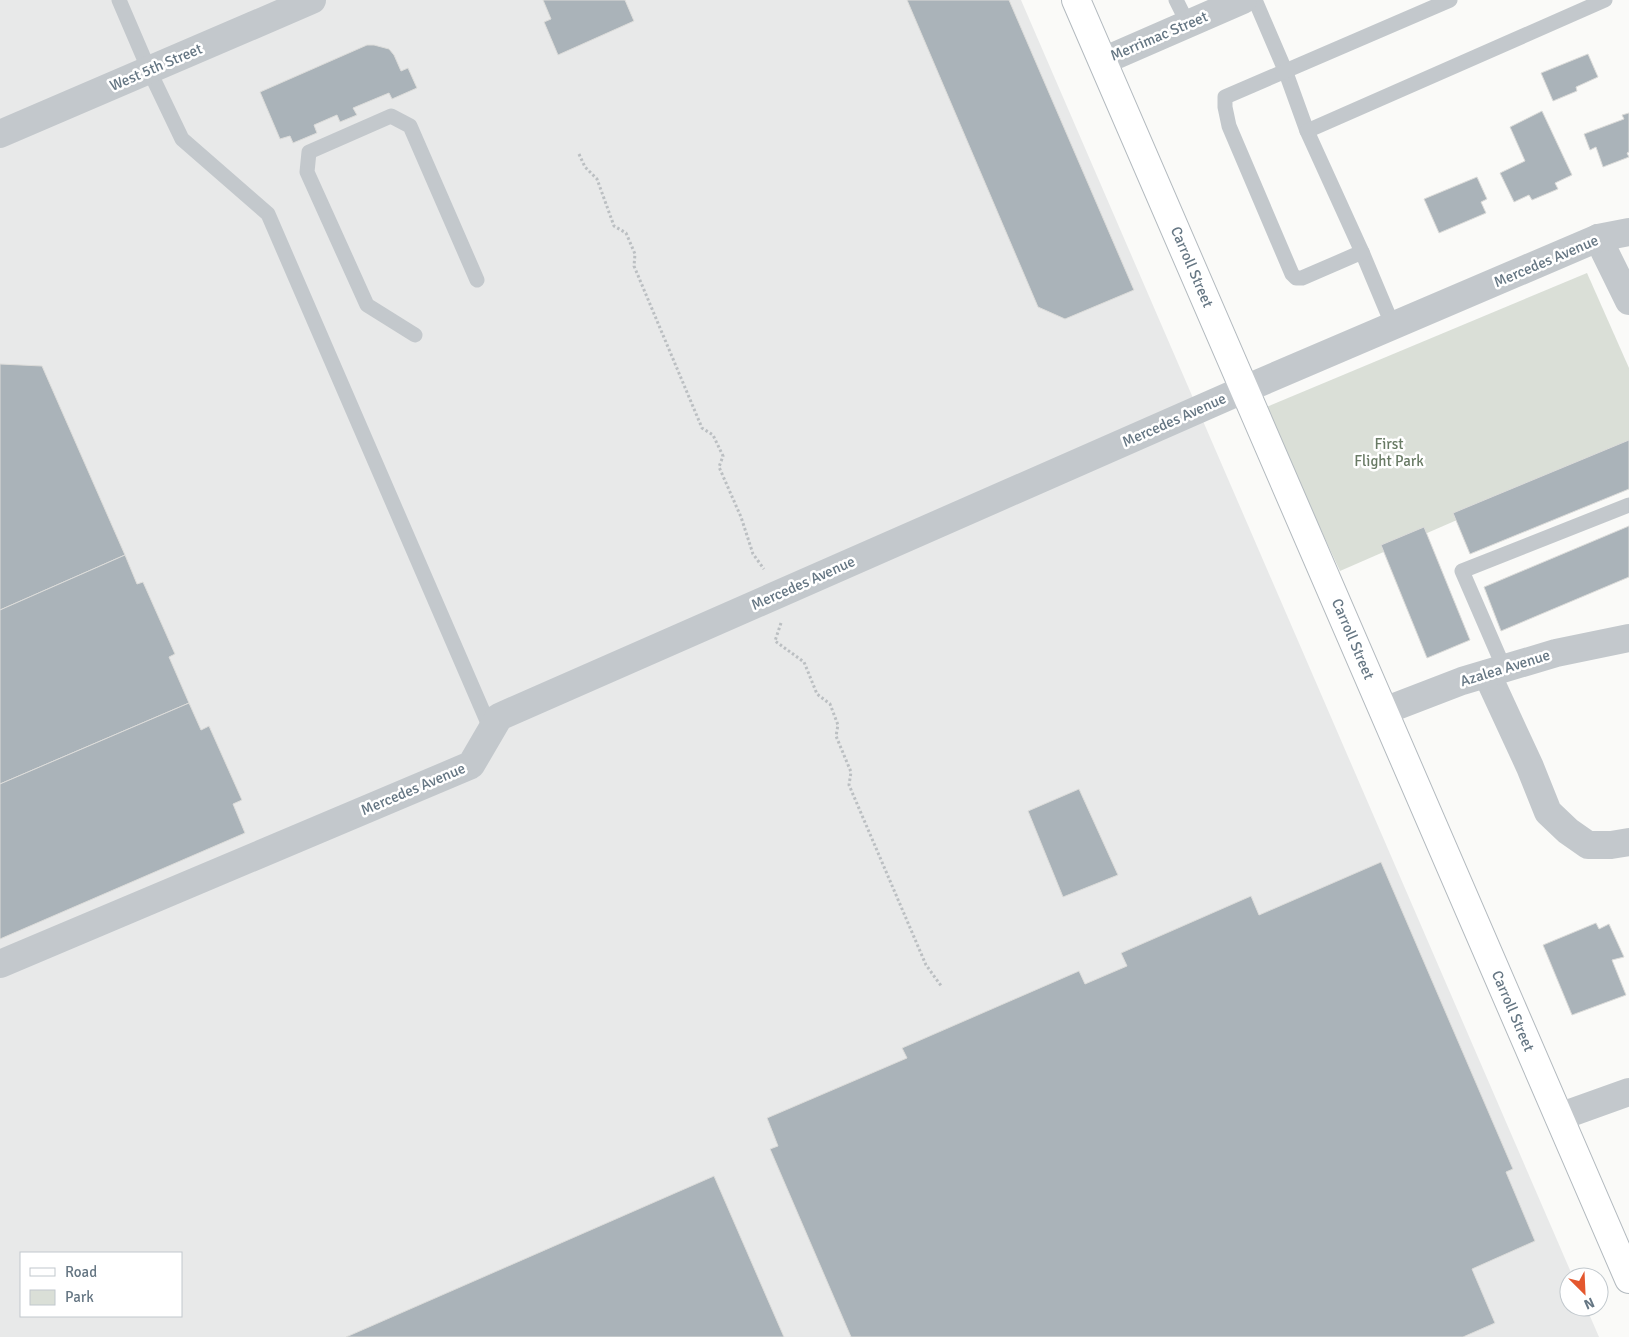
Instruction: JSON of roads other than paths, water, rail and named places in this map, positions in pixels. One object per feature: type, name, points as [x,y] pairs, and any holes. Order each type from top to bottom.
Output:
[{"type":"street","name":"West 5th Street","points":[[0,134],[312,0]]},
{"type":"street","name":"Carroll Street","points":[[1076,0],[1629,1279]]},
{"type":"street","name":"Merrimac Street","points":[[1103,61],[1242,0]]},
{"type":"street","name":"Mercedes Avenue","points":[[0,964],[470,765],[498,717],[1245,389],[1598,238],[1629,232]]},
{"type":"street","points":[[1598,238],[1629,301]]},
{"type":"street","name":"Azalea Avenue","points":[[1384,711],[1462,681],[1495,671],[1556,653],[1629,638]]},
{"type":"street","points":[[1495,671],[1548,812],[1568,831],[1588,845],[1612,845],[1629,842]]},
{"type":"street","points":[[1559,1118],[1629,1092]]},
{"type":"lane","points":[[119,0],[149,70],[182,139],[268,214],[491,730]]},
{"type":"lane","points":[[1176,0],[1188,24]]},
{"type":"lane","points":[[1255,0],[1285,70],[1307,131],[1393,326]]},
{"type":"lane","points":[[1362,252],[1302,278],[1296,278],[1292,274],[1229,126],[1224,107],[1225,97],[1450,0]]},
{"type":"lane","points":[[1307,131],[1605,0]]},
{"type":"lane","points":[[415,335],[367,305],[307,172],[309,152],[391,116],[410,126],[477,280]]},
{"type":"lane","points":[[1495,671],[1462,570],[1629,504]]},
{"type":"park label","name":"First Flight Park","points":[[1389,452]]}]
